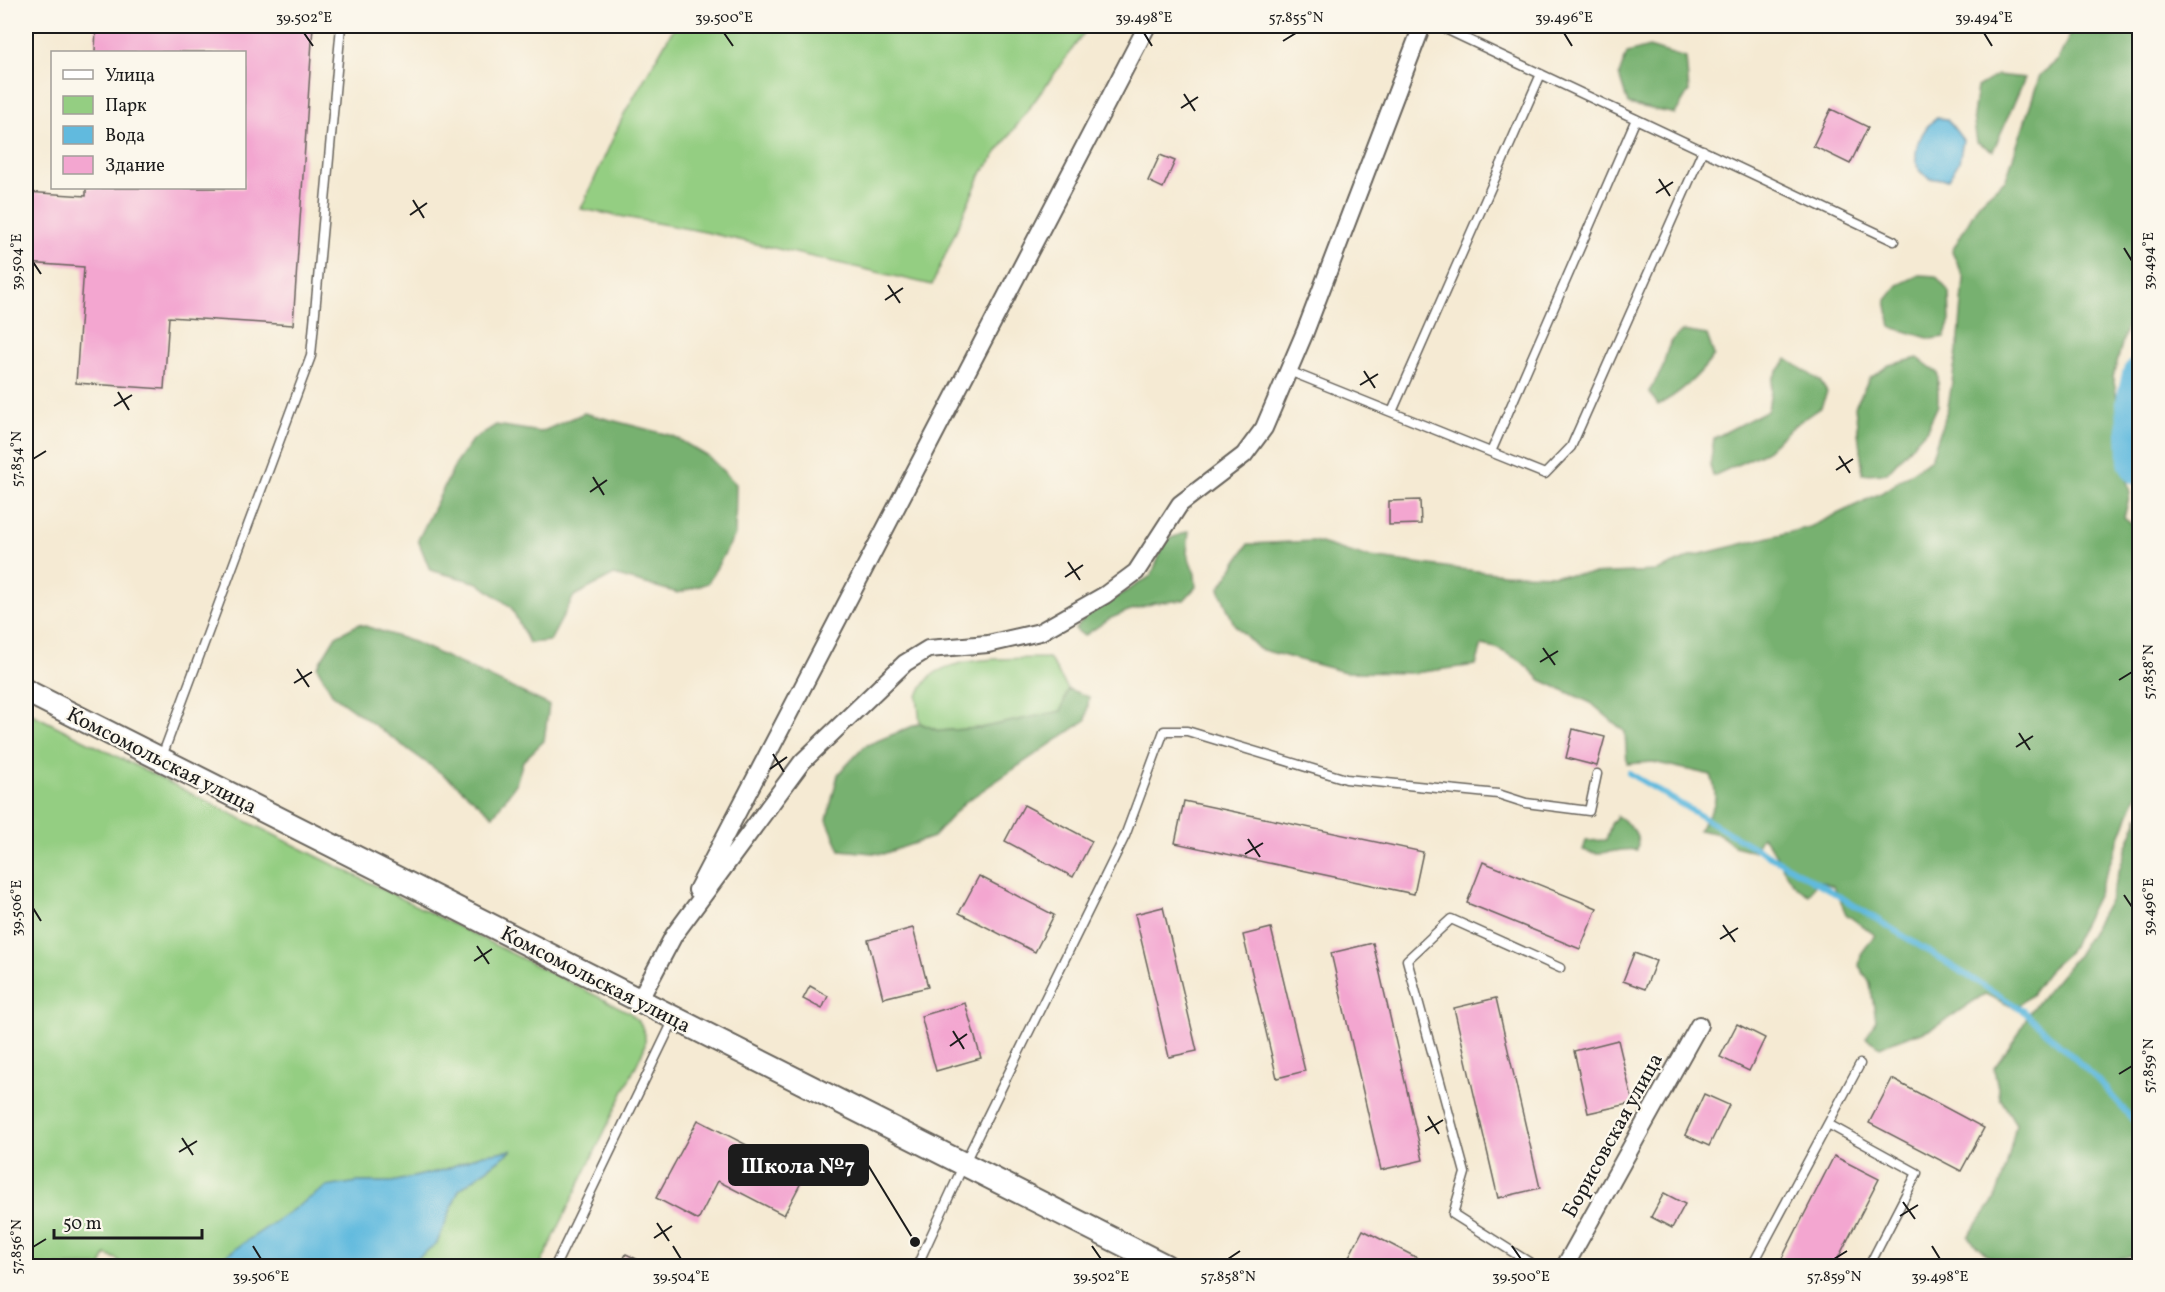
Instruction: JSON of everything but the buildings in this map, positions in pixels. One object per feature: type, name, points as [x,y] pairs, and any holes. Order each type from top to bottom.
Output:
[{"type":"main road","name":"Комсомольская улица","points":[[26,691],[1166,1266]]},
{"type":"street","points":[[639,1001],[1147,26]]},
{"type":"street","points":[[674,935],[802,762],[905,663],[928,649],[988,644],[1040,632],[1105,595],[1136,572],[1180,504],[1237,462],[1258,437],[1289,371],[1422,26]]},
{"type":"street","name":"Борисовская улица","points":[[1565,1266],[1699,1025]]},
{"type":"lane","points":[[161,759],[311,357],[341,26]]},
{"type":"lane","points":[[1439,26],[1894,241]]},
{"type":"lane","points":[[1392,412],[1541,74]]},
{"type":"lane","points":[[1491,452],[1636,119]]},
{"type":"lane","points":[[1289,371],[1545,474],[1571,447],[1703,150]]},
{"type":"lane","points":[[917,1266],[964,1164],[1125,836],[1164,731],[1187,731],[1346,779],[1498,794],[1526,803],[1589,811],[1597,774]]},
{"type":"lane","points":[[1535,1266],[1453,1214],[1465,1173],[1407,960],[1450,919],[1560,968]]},
{"type":"lane","points":[[555,1266],[674,1018]]},
{"type":"lane","points":[[1752,1266],[1860,1064]]},
{"type":"lane","points":[[1828,1124],[1917,1173],[1869,1266]]},
{"type":"green space","points":[[675,26],[1089,26],[980,176],[932,285],[705,232],[581,209],[624,114]]},
{"type":"green space","points":[[2074,26],[2139,26],[2139,282],[2113,377],[2123,431],[2123,461],[2130,493],[2124,518],[2139,530],[2139,788],[2098,894],[2069,952],[2050,969],[2031,995],[2015,1008],[1985,994],[1938,1025],[1880,1047],[1866,1038],[1876,1020],[1870,983],[1859,966],[1861,954],[1875,935],[1846,914],[1834,886],[1817,881],[1809,895],[1793,883],[1762,836],[1754,851],[1734,846],[1719,834],[1698,830],[1714,804],[1715,791],[1711,775],[1653,762],[1627,764],[1625,732],[1591,703],[1541,680],[1521,661],[1496,648],[1482,645],[1476,665],[1414,673],[1345,672],[1259,649],[1234,624],[1219,589],[1248,544],[1314,541],[1363,556],[1504,574],[1566,575],[1657,571],[1693,556],[1810,527],[1881,493],[1931,459],[1948,407],[1959,338],[1964,278],[1952,251],[1979,203],[2006,179],[2040,75],[2058,60]]},
{"type":"green space","points":[[1649,47],[1686,58],[1689,91],[1675,114],[1628,104],[1619,75],[1627,53]]},
{"type":"green space","points":[[1997,75],[2025,78],[1993,151],[1977,142],[1973,116],[1977,87]]},
{"type":"green space","points":[[1919,275],[1936,276],[1949,292],[1950,321],[1944,337],[1931,339],[1891,327],[1886,300],[1898,285]]},
{"type":"green space","points":[[1683,331],[1707,335],[1714,355],[1689,383],[1658,405],[1649,392],[1662,370],[1669,346],[1674,338]]},
{"type":"green space","points":[[1918,358],[1938,373],[1938,405],[1927,429],[1887,473],[1863,474],[1855,407],[1869,379],[1889,365]]},
{"type":"green space","points":[[1787,359],[1820,381],[1827,392],[1821,407],[1792,427],[1765,452],[1713,476],[1710,466],[1714,438],[1768,410],[1773,378]]},
{"type":"green space","points":[[584,413],[673,436],[709,457],[736,484],[735,535],[708,583],[678,593],[614,575],[574,596],[550,641],[529,643],[511,607],[478,583],[430,570],[418,540],[456,463],[472,440],[496,425],[541,432]]},
{"type":"green space","points":[[1189,531],[1187,553],[1195,574],[1196,587],[1184,600],[1155,603],[1128,611],[1109,619],[1084,636],[1075,629],[1086,616],[1151,576],[1166,540]]},
{"type":"green space","points":[[359,624],[414,642],[549,705],[544,741],[523,761],[516,784],[493,816],[456,784],[333,695],[317,667],[336,636]]},
{"type":"green space","points":[[1049,658],[1068,689],[1062,711],[980,728],[939,731],[920,723],[917,696],[928,679],[941,670],[954,665],[987,660]]},
{"type":"green space","points":[[1068,689],[1089,697],[1086,720],[964,803],[933,837],[883,854],[840,850],[827,820],[838,774],[865,746],[920,723],[939,731],[980,728],[1061,711]]},
{"type":"green space","points":[[26,711],[629,1012],[637,1020],[643,1028],[644,1049],[540,1266],[407,1266],[437,1243],[459,1190],[511,1151],[480,1155],[444,1170],[392,1182],[358,1182],[210,1266],[122,1266],[117,1259],[106,1255],[101,1266],[26,1266]]},
{"type":"green space","points":[[2139,815],[2139,1253],[2098,1266],[2021,1266],[1988,1256],[1968,1237],[1995,1199],[2006,1168],[2016,1124],[2000,1098],[1994,1068],[2017,1036],[2031,1010],[2076,957],[2093,929],[2110,899]]},
{"type":"green space","points":[[1617,816],[1636,834],[1637,850],[1597,853],[1583,850],[1586,841],[1606,840],[1611,824]]},
{"type":"water","points":[[1937,118],[1947,119],[1963,140],[1959,162],[1949,179],[1931,179],[1920,170],[1917,163],[1919,140],[1927,127]]},
{"type":"water","points":[[512,1150],[459,1190],[437,1243],[407,1266],[210,1266],[326,1187],[358,1182],[392,1182],[444,1170],[480,1155]]},
{"type":"waterway","points":[[2140,375],[2134,402],[2136,462],[2140,468]]},
{"type":"waterway","points":[[1629,773],[1828,889],[2021,1009],[2097,1079],[2140,1128]]},
{"type":"waterway","points":[[2135,1266],[2140,1263]]},
{"type":"place","name":"Школа №7","points":[[915,1242]]}]
